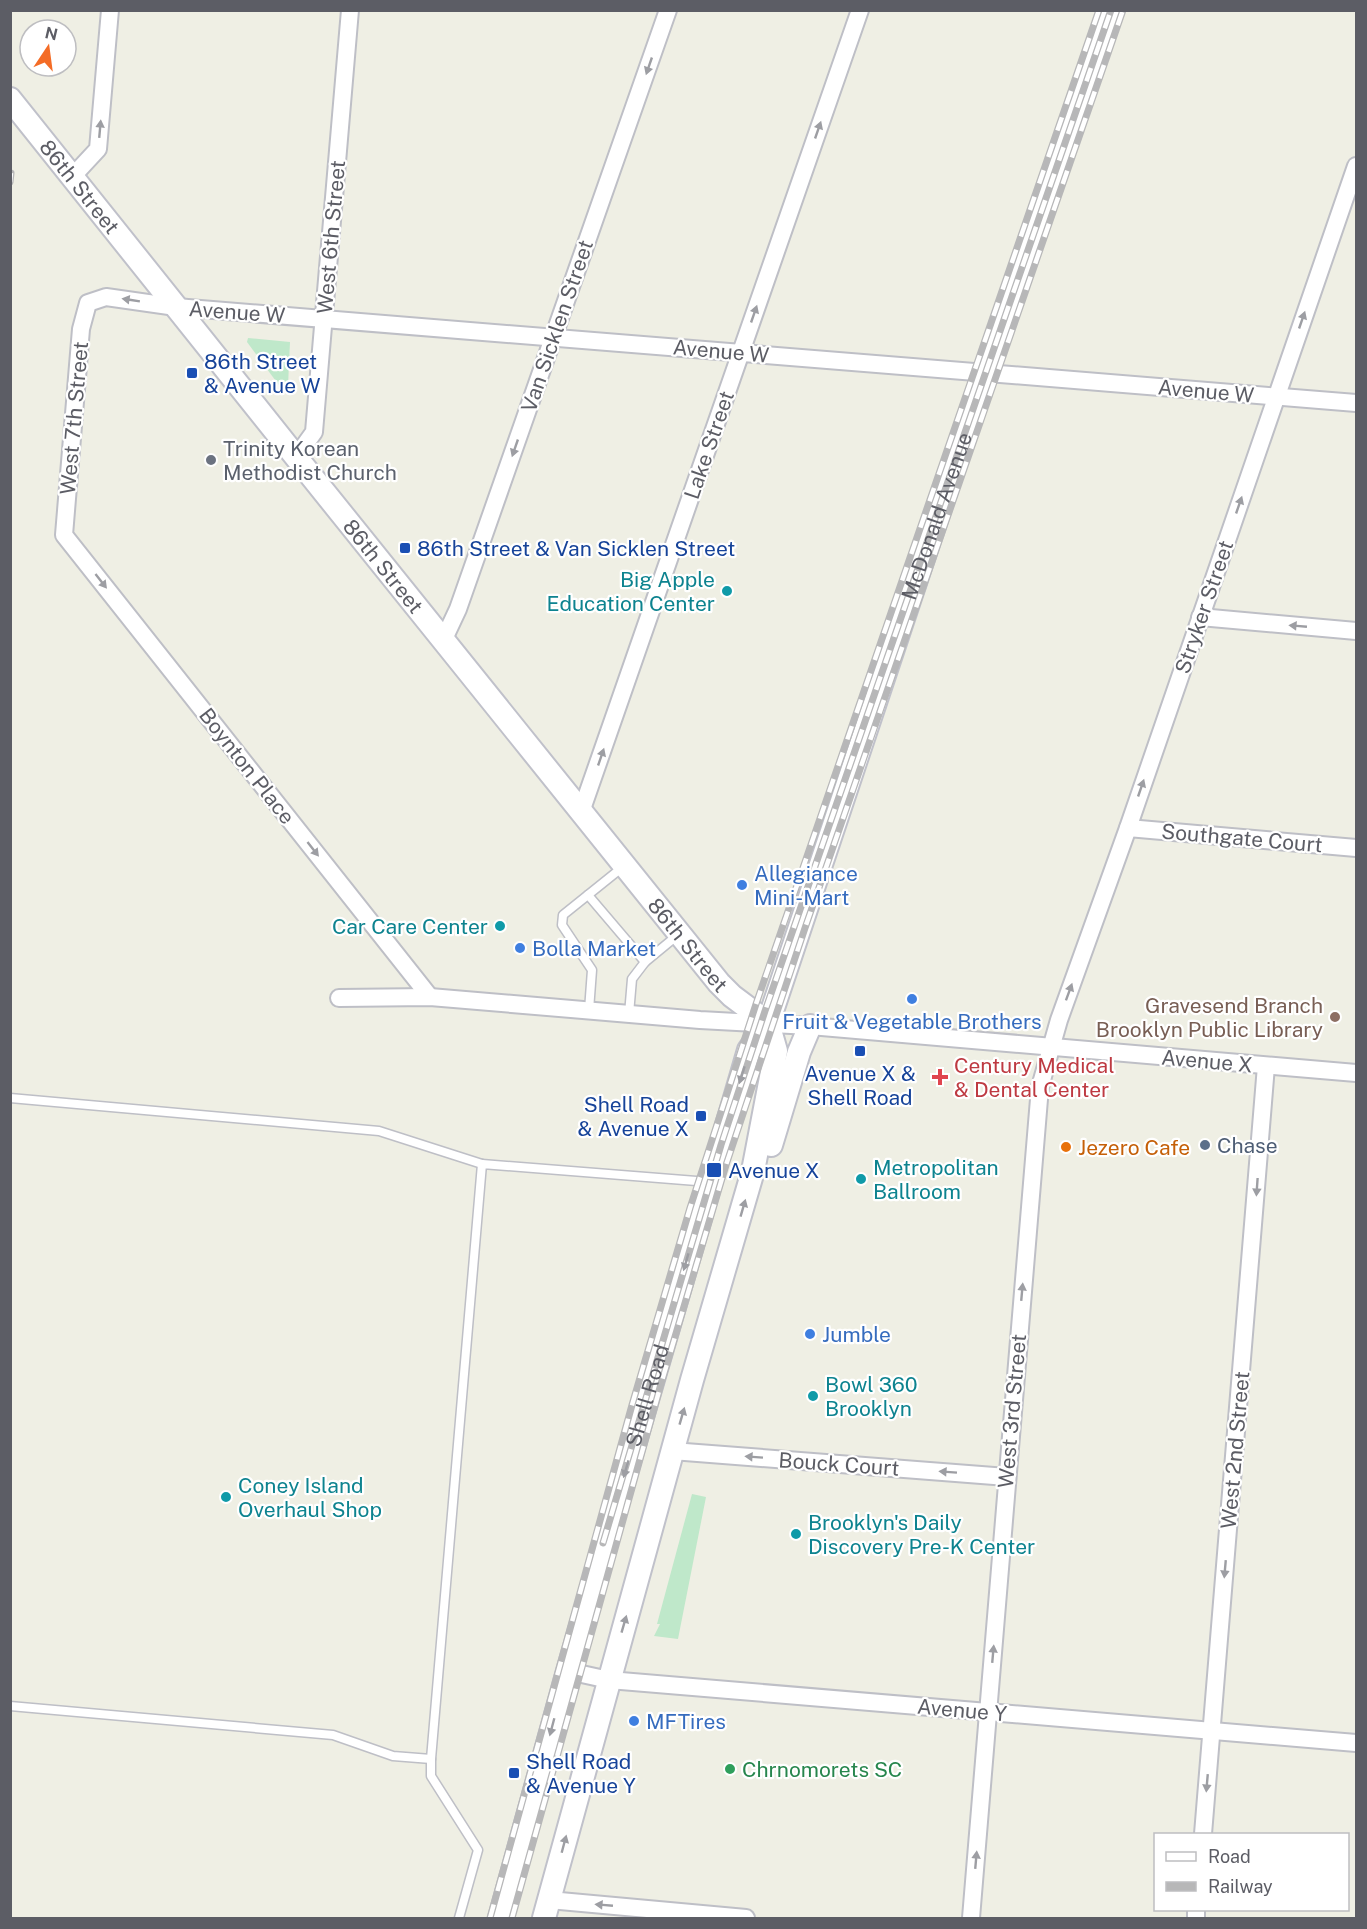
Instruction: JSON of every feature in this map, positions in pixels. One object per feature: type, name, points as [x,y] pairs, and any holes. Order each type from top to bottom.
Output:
[{"type":"main road","name":"McDonald Avenue","points":[[768,1023],[985,372],[1111,10]]},
{"type":"main road","name":"86th Street","points":[[10,99],[679,933],[732,996],[768,1023]]},
{"type":"main road","name":"Shell Road","points":[[547,1909],[672,1451],[753,1171],[776,1051],[768,1023]]},
{"type":"main road","name":"Shell Road","points":[[500,1918],[568,1671],[709,1182],[749,1050],[768,1023]]},
{"type":"main road","name":"Shell Road","points":[[753,1171],[771,1146],[799,1052],[810,1026]]},
{"type":"street","points":[[72,177],[98,149],[110,10]]},
{"type":"street","name":"West 6th Street","points":[[296,457],[314,432],[350,10]]},
{"type":"street","name":"Van Sicklen Street","points":[[443,640],[458,609],[668,10]]},
{"type":"street","name":"Lake Street","points":[[581,812],[860,10]]},
{"type":"street","name":"Stryker Street","points":[[1051,1048],[1356,166]]},
{"type":"street","name":"Avenue W","points":[[88,303],[106,297],[176,308],[1356,403]]},
{"type":"street","name":"West 7th Street","points":[[64,535],[81,329],[88,303]]},
{"type":"street","name":"Boynton Place","points":[[64,535],[430,997]]},
{"type":"street","points":[[1200,617],[1356,632]]},
{"type":"street","name":"Southgate Court","points":[[1128,828],[1356,848]]},
{"type":"street","name":"Avenue X","points":[[339,998],[430,997],[629,1014],[810,1026],[1356,1073]]},
{"type":"street","name":"West 3rd Street","points":[[971,1918],[1040,1087],[1051,1048]]},
{"type":"street","name":"West 2nd Street","points":[[1203,1833],[1266,1066]]},
{"type":"street","name":"Bouck Court","points":[[672,1451],[1007,1477]]},
{"type":"street","name":"Avenue Y","points":[[568,1671],[609,1680],[1356,1743]]},
{"type":"street","points":[[547,1909],[746,1918]]},
{"type":"lane","points":[[589,1010],[592,970],[562,925],[563,915],[624,865]]},
{"type":"lane","points":[[588,895],[645,962]]},
{"type":"lane","points":[[629,1014],[632,979],[645,962],[679,933]]},
{"type":"lane","points":[[10,1098],[379,1131],[482,1164],[709,1182]]},
{"type":"lane","points":[[459,1918],[478,1850],[431,1776],[431,1759],[482,1164]]},
{"type":"lane","points":[[10,1706],[333,1735],[393,1756],[431,1759]]},
{"type":"green space","points":[[248,338],[290,342],[288,386],[285,389],[281,388],[247,342]]},
{"type":"green space","points":[[692,1494],[706,1497],[678,1639],[654,1636],[660,1624],[657,1624]]},
{"type":"railway","points":[[490,1918],[632,1405],[690,1208],[756,1004],[1099,10]]},
{"type":"railway","points":[[603,1543],[721,1145],[765,1011],[1111,10]]},
{"type":"railway","points":[[512,1918],[661,1384],[726,1165],[805,928],[1123,10]]},
{"type":"railway","points":[[10,182],[11,173]]},
{"type":"place","name":"86th Street & Avenue W","points":[[192,373]]},
{"type":"place","name":"Trinity Korean Methodist Church","points":[[211,460]]},
{"type":"place","name":"86th Street & Van Sicklen Street","points":[[405,548]]},
{"type":"place","name":"Big Apple Education Center","points":[[727,591]]},
{"type":"place","name":"Allegiance Mini-Mart","points":[[742,885]]},
{"type":"place","name":"Car Care Center","points":[[500,926]]},
{"type":"place","name":"Bolla Market","points":[[520,948]]},
{"type":"place","name":"Fruit & Vegetable Brothers","points":[[912,999]]},
{"type":"place","name":"Gravesend Branch Brooklyn Public Library","points":[[1335,1017]]},
{"type":"place","name":"Avenue X & Shell Road","points":[[860,1051]]},
{"type":"place","name":"Century Medical & Dental Center","points":[[940,1077]]},
{"type":"place","name":"Shell Road & Avenue X","points":[[701,1116]]},
{"type":"place","name":"Chase","points":[[1205,1145]]},
{"type":"place","name":"Jezero Cafe","points":[[1066,1147]]},
{"type":"place","name":"Avenue X","points":[[714,1170]]},
{"type":"place","name":"Metropolitan Ballroom","points":[[861,1179]]},
{"type":"place","name":"Jumble","points":[[810,1334]]},
{"type":"place","name":"Bowl 360 Brooklyn","points":[[813,1396]]},
{"type":"place","name":"Coney Island Overhaul Shop","points":[[226,1497]]},
{"type":"place","name":"Brooklyn's Daily Discovery Pre-K Center","points":[[796,1534]]},
{"type":"place","name":"MFTires","points":[[634,1721]]},
{"type":"place","name":"Chrnomorets SC","points":[[730,1769]]},
{"type":"place","name":"Shell Road & Avenue Y","points":[[514,1773]]}]
